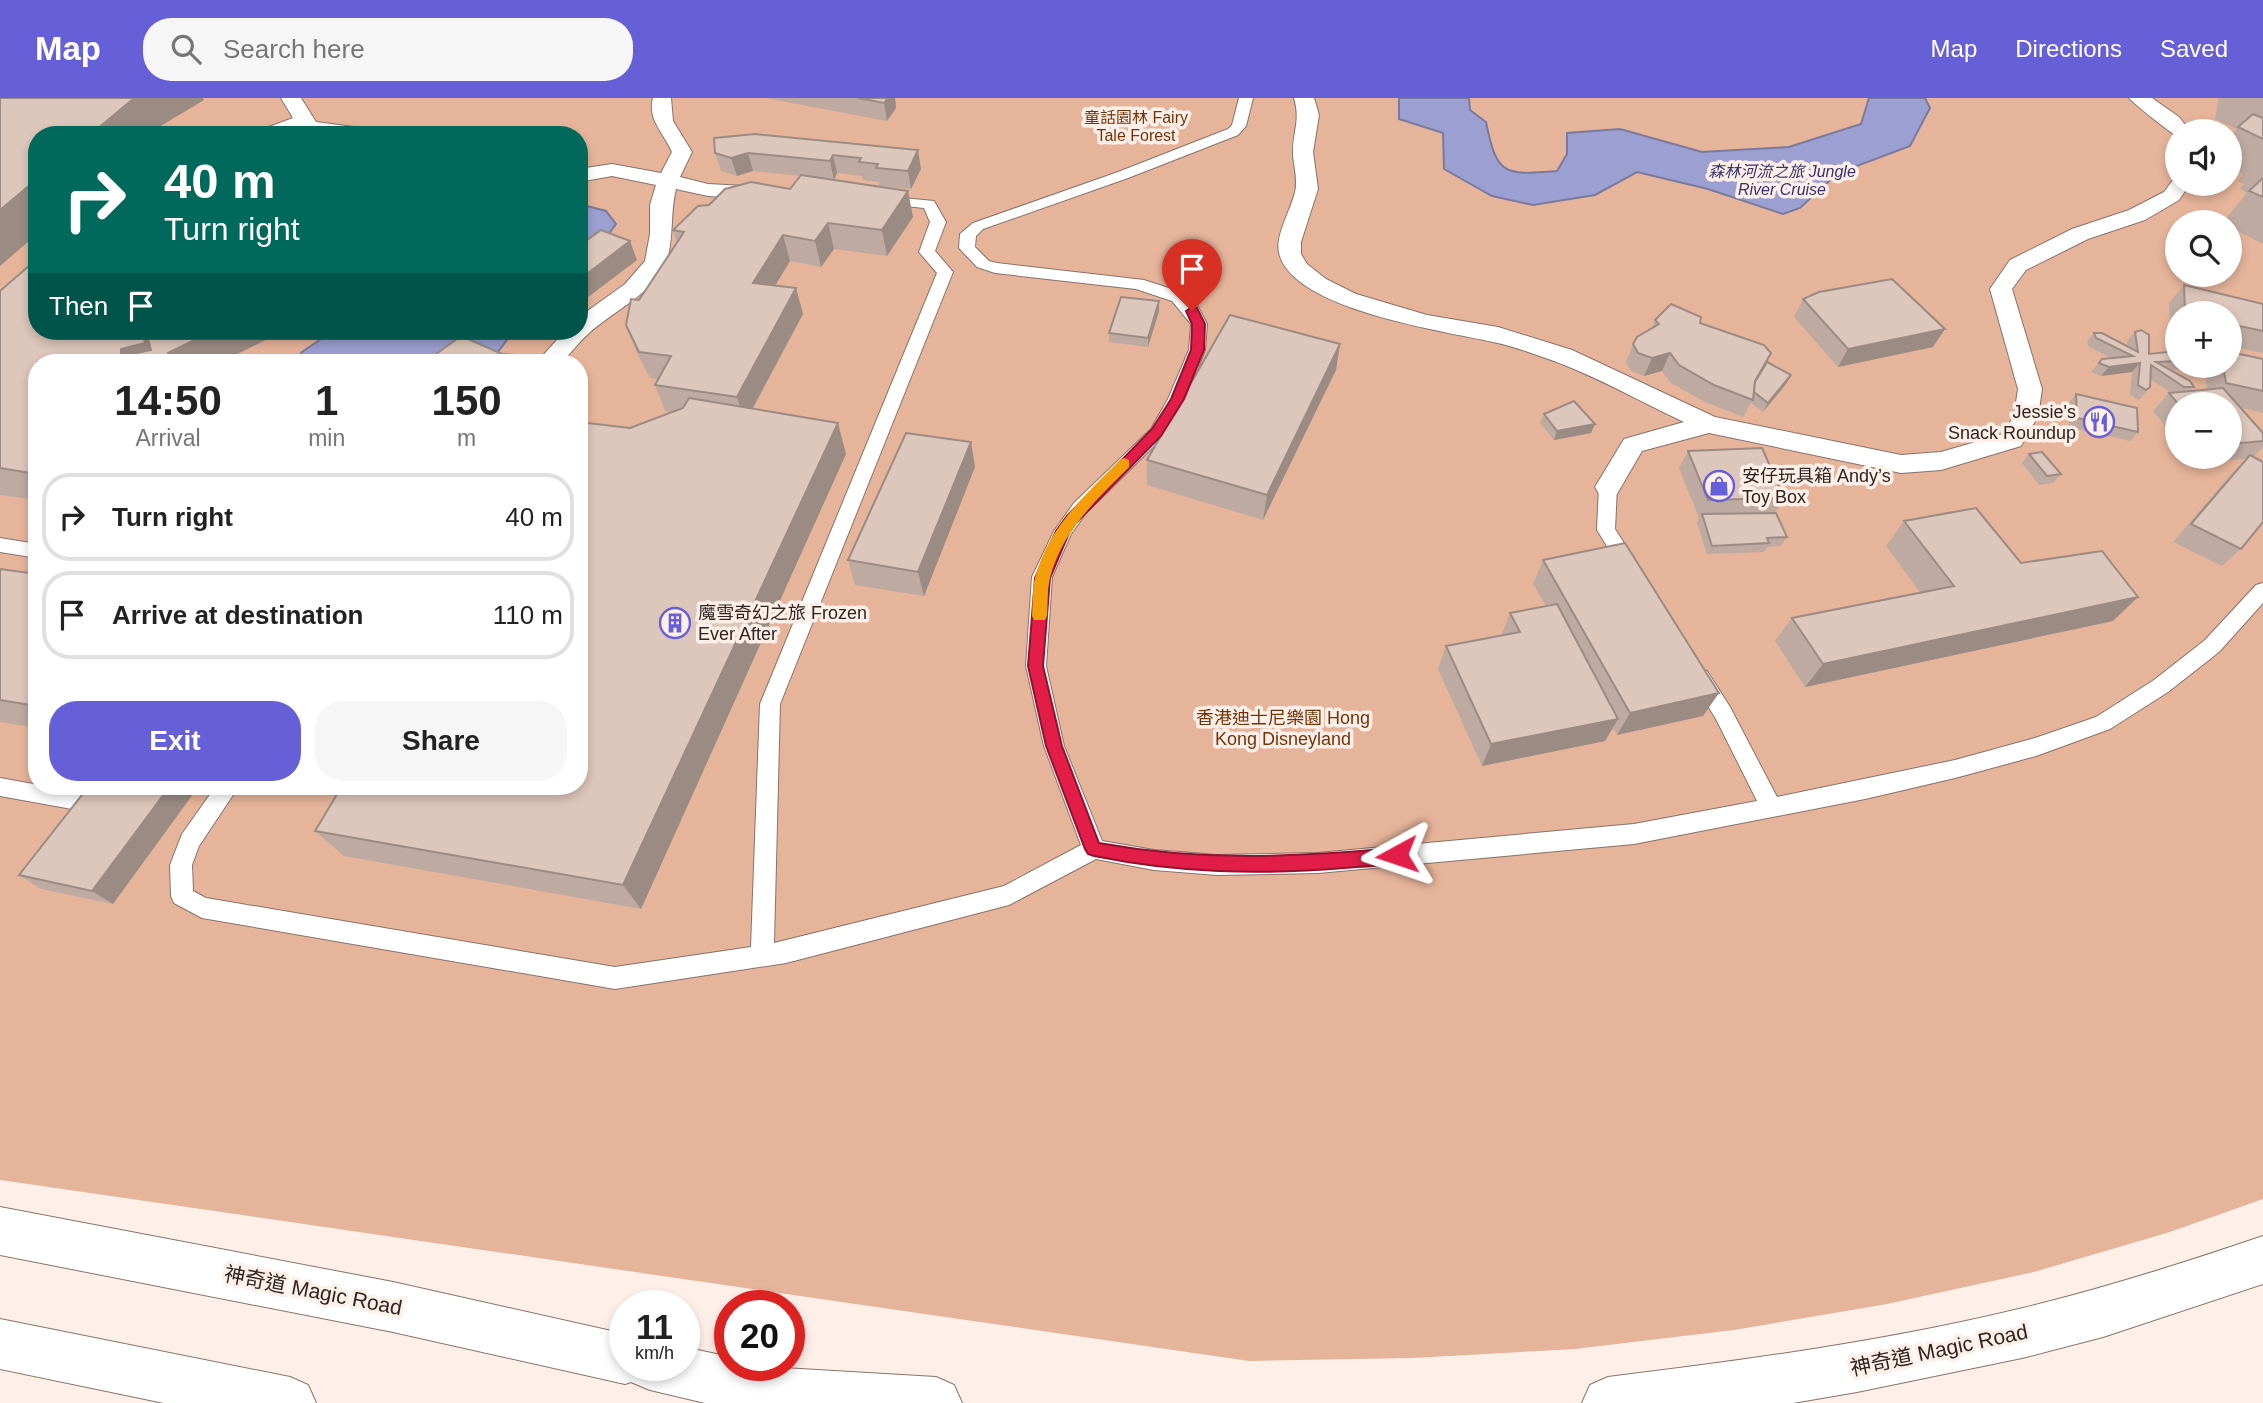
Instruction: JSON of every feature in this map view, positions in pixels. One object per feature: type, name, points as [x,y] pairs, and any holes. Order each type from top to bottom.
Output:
[{"type":"street","points":[[291,98],[308,126]]},
{"type":"street","points":[[1304,98],[1310,115],[1303,152],[1307,190],[1290,242],[1290,254],[1318,284],[1348,299],[1425,322],[1498,335],[1564,356],[1709,424],[1901,464],[1941,461],[2012,440],[2026,415],[2030,389],[2001,289],[2018,265],[2080,233],[2137,215],[2172,196]]},
{"type":"street","points":[[2139,98],[2169,119]]},
{"type":"street","points":[[588,323],[633,289],[656,262],[661,234],[661,205],[668,181],[682,152],[677,140],[661,119],[659,109],[662,99]]},
{"type":"street","points":[[290,126],[304,121]]},
{"type":"street","points":[[588,168],[618,171],[708,190],[782,192]]},
{"type":"street","points":[[556,354],[569,340]]},
{"type":"street","points":[[1608,487],[1633,445],[1709,424]]},
{"type":"street","name":"神奇道 Magic Road","points":[[0,1231],[393,1307],[609,1355]]},
{"type":"street","name":"神奇道 Magic Road","points":[[1608,1403],[1766,1384],[1927,1355],[2080,1319],[2263,1260]]},
{"type":"street","points":[[0,1344],[290,1403]]},
{"type":"street","points":[[700,1376],[770,1392],[936,1403]]},
{"type":"lane","points":[[1094,849],[1054,746],[1036,666],[1042,578],[1063,531],[1080,508],[1157,433],[1177,399],[1198,350],[1199,324],[1192,311],[1178,298],[1159,289],[1138,284],[995,268],[973,256],[966,241],[968,234],[978,226],[1123,175],[1233,132],[1239,126],[1246,98]]},
{"type":"lane","points":[[762,955],[770,704],[945,272],[927,252],[938,222],[929,204],[865,198]]},
{"type":"lane","points":[[1608,487],[1606,530],[1643,587]]},
{"type":"lane","points":[[0,545],[28,550]]},
{"type":"lane","points":[[222,795],[190,841],[181,865],[182,896],[202,908],[615,978],[786,951],[1009,895],[1094,849],[1154,860],[1217,865],[1318,863],[1634,834],[1865,790],[1955,769],[2036,747],[2103,723],[2161,686],[2211,646],[2263,590]]},
{"type":"lane","points":[[1686,656],[1723,713],[1771,807]]},
{"type":"lane","points":[[0,787],[28,792]]},
{"type":"lane","points":[[44,795],[72,800]]},
{"type":"green space","name":"香港迪士尼樂園 Hong Kong Disneyland","points":[[0,98],[2263,98],[2263,1199],[2170,1232],[2034,1272],[1887,1304],[1734,1330],[1575,1349],[1413,1358],[1249,1361],[805,1297],[805,1290],[759,1290],[0,1180]]},
{"type":"water","name":"森林河流之旅 Jungle River Cruise","points":[[1399,98],[1469,98],[1470,110],[1486,122],[1494,153],[1500,163],[1506,169],[1526,173],[1557,171],[1567,154],[1567,133],[1620,129],[1702,152],[1789,147],[1861,124],[1869,98],[1925,98],[1930,108],[1910,146],[1838,173],[1800,208],[1783,214],[1708,189],[1637,172],[1595,195],[1533,205],[1492,196],[1444,169],[1443,133],[1399,119]]},
{"type":"water","points":[[588,206],[606,211],[616,224],[608,235],[596,233],[588,241]]},
{"type":"water","points":[[320,340],[507,340],[496,354],[301,354]]},
{"type":"building","points":[[0,98],[133,99],[101,126],[28,126],[28,187],[0,210]]},
{"type":"building","points":[[858,98],[888,98],[884,103]]},
{"type":"building","points":[[2253,114],[2263,118],[2263,139],[2242,129],[2242,124]]},
{"type":"building","points":[[755,134],[918,150],[908,171],[876,168],[878,164],[859,162],[861,158],[833,155],[830,161],[748,153],[731,158],[715,153],[714,138]]},
{"type":"building","points":[[801,175],[908,191],[882,230],[828,223],[815,241],[783,235],[753,283],[796,288],[737,397],[655,385],[671,356],[639,352],[626,325],[631,299],[639,300],[684,232],[673,230],[698,206],[709,205],[725,189],[751,182],[790,189]]},
{"type":"building","points":[[2263,178],[2263,197],[2249,191]]},
{"type":"building","points":[[601,230],[630,241],[588,273],[588,239]]},
{"type":"building","points":[[28,267],[28,340],[144,340],[145,343],[121,349],[121,354],[28,354],[28,473],[0,468],[0,291]]},
{"type":"building","points":[[1892,279],[1945,329],[1848,349],[1803,299],[1819,292]]},
{"type":"building","points":[[2184,287],[2192,287],[2263,304],[2263,331],[2242,327],[2242,301],[2185,301]]},
{"type":"building","points":[[1121,297],[1159,301],[1148,338],[1109,333]]},
{"type":"building","points":[[1671,304],[1701,317],[1700,323],[1764,345],[1771,353],[1755,381],[1753,400],[1714,385],[1679,365],[1670,353],[1652,358],[1638,353],[1633,344],[1637,337],[1659,324],[1655,320]]},
{"type":"building","points":[[1230,315],[1340,344],[1267,495],[1147,460]]},
{"type":"building","points":[[2141,330],[2149,335],[2149,354],[2165,352],[2165,362],[2156,362],[2165,367],[2165,374],[2151,365],[2150,387],[2146,390],[2138,385],[2140,363],[2109,367],[2099,363],[2102,359],[2133,356],[2096,338],[2094,333],[2102,333],[2138,352],[2135,332]]},
{"type":"building","points":[[148,340],[195,340],[168,353],[132,354],[151,350]]},
{"type":"building","points":[[455,340],[470,340],[502,354],[436,354]]},
{"type":"building","points":[[2242,355],[2263,359],[2263,391],[2226,383],[2225,378],[2242,378]]},
{"type":"building","points":[[1767,362],[1791,375],[1768,403],[1754,392],[1755,382]]},
{"type":"building","points":[[2170,378],[2185,378],[2194,387],[2184,387]]},
{"type":"building","points":[[2223,388],[2227,392],[2180,392]]},
{"type":"building","points":[[2076,394],[2137,408],[2138,432],[2077,418]]},
{"type":"building","name":"魔雪奇幻之旅 Frozen Ever After","points":[[689,398],[838,423],[623,885],[315,831],[337,795],[588,795],[588,423],[630,428],[683,408]]},
{"type":"building","points":[[1574,401],[1595,424],[1557,431],[1544,414]]},
{"type":"building","points":[[2242,409],[2263,433],[2263,441],[2242,443]]},
{"type":"building","points":[[906,433],[971,442],[918,572],[848,560]]},
{"type":"building","points":[[1762,448],[1784,498],[1708,500],[1688,451]]},
{"type":"building","points":[[2042,452],[2061,474],[2047,476],[2029,454]]},
{"type":"building","points":[[2250,455],[2263,462],[2263,522],[2241,549],[2191,524],[2238,469],[2242,469],[2242,464]]},
{"type":"building","points":[[1976,508],[2021,563],[2102,551],[2138,597],[1823,664],[1792,618],[1954,586],[1904,521]]},
{"type":"building","points":[[1776,513],[1787,537],[1767,538],[1769,543],[1712,546],[1702,514]]},
{"type":"building","points":[[1625,543],[1719,693],[1630,713],[1543,560]]},
{"type":"building","points":[[0,569],[28,573],[28,705],[0,700]]},
{"type":"building","points":[[1557,604],[1618,719],[1491,744],[1446,646],[1520,632],[1510,613]]},
{"type":"building","points":[[82,795],[163,795],[92,891],[19,875]]},
{"type":"slow traffic","points":[[1039,616],[1042,578],[1063,531],[1080,508],[1124,463]]},
{"type":"place","name":"Jessie's Snack Roundup","points":[[2099,422]]},
{"type":"place","name":"安仔玩具箱 Andy’s Toy Box","points":[[1719,486]]},
{"type":"place","name":"魔雪奇幻之旅 Frozen Ever After","points":[[675,623]]},
{"type":"route","points":[[1192,311],[1199,324],[1198,350],[1177,399],[1157,433],[1080,508],[1063,531],[1042,578],[1036,666],[1054,746],[1094,849],[1154,860],[1217,865],[1318,863],[1397,855]]},
{"type":"park label","name":"童話園林 Fairy Tale Forest","points":[[1136,126]]}]
